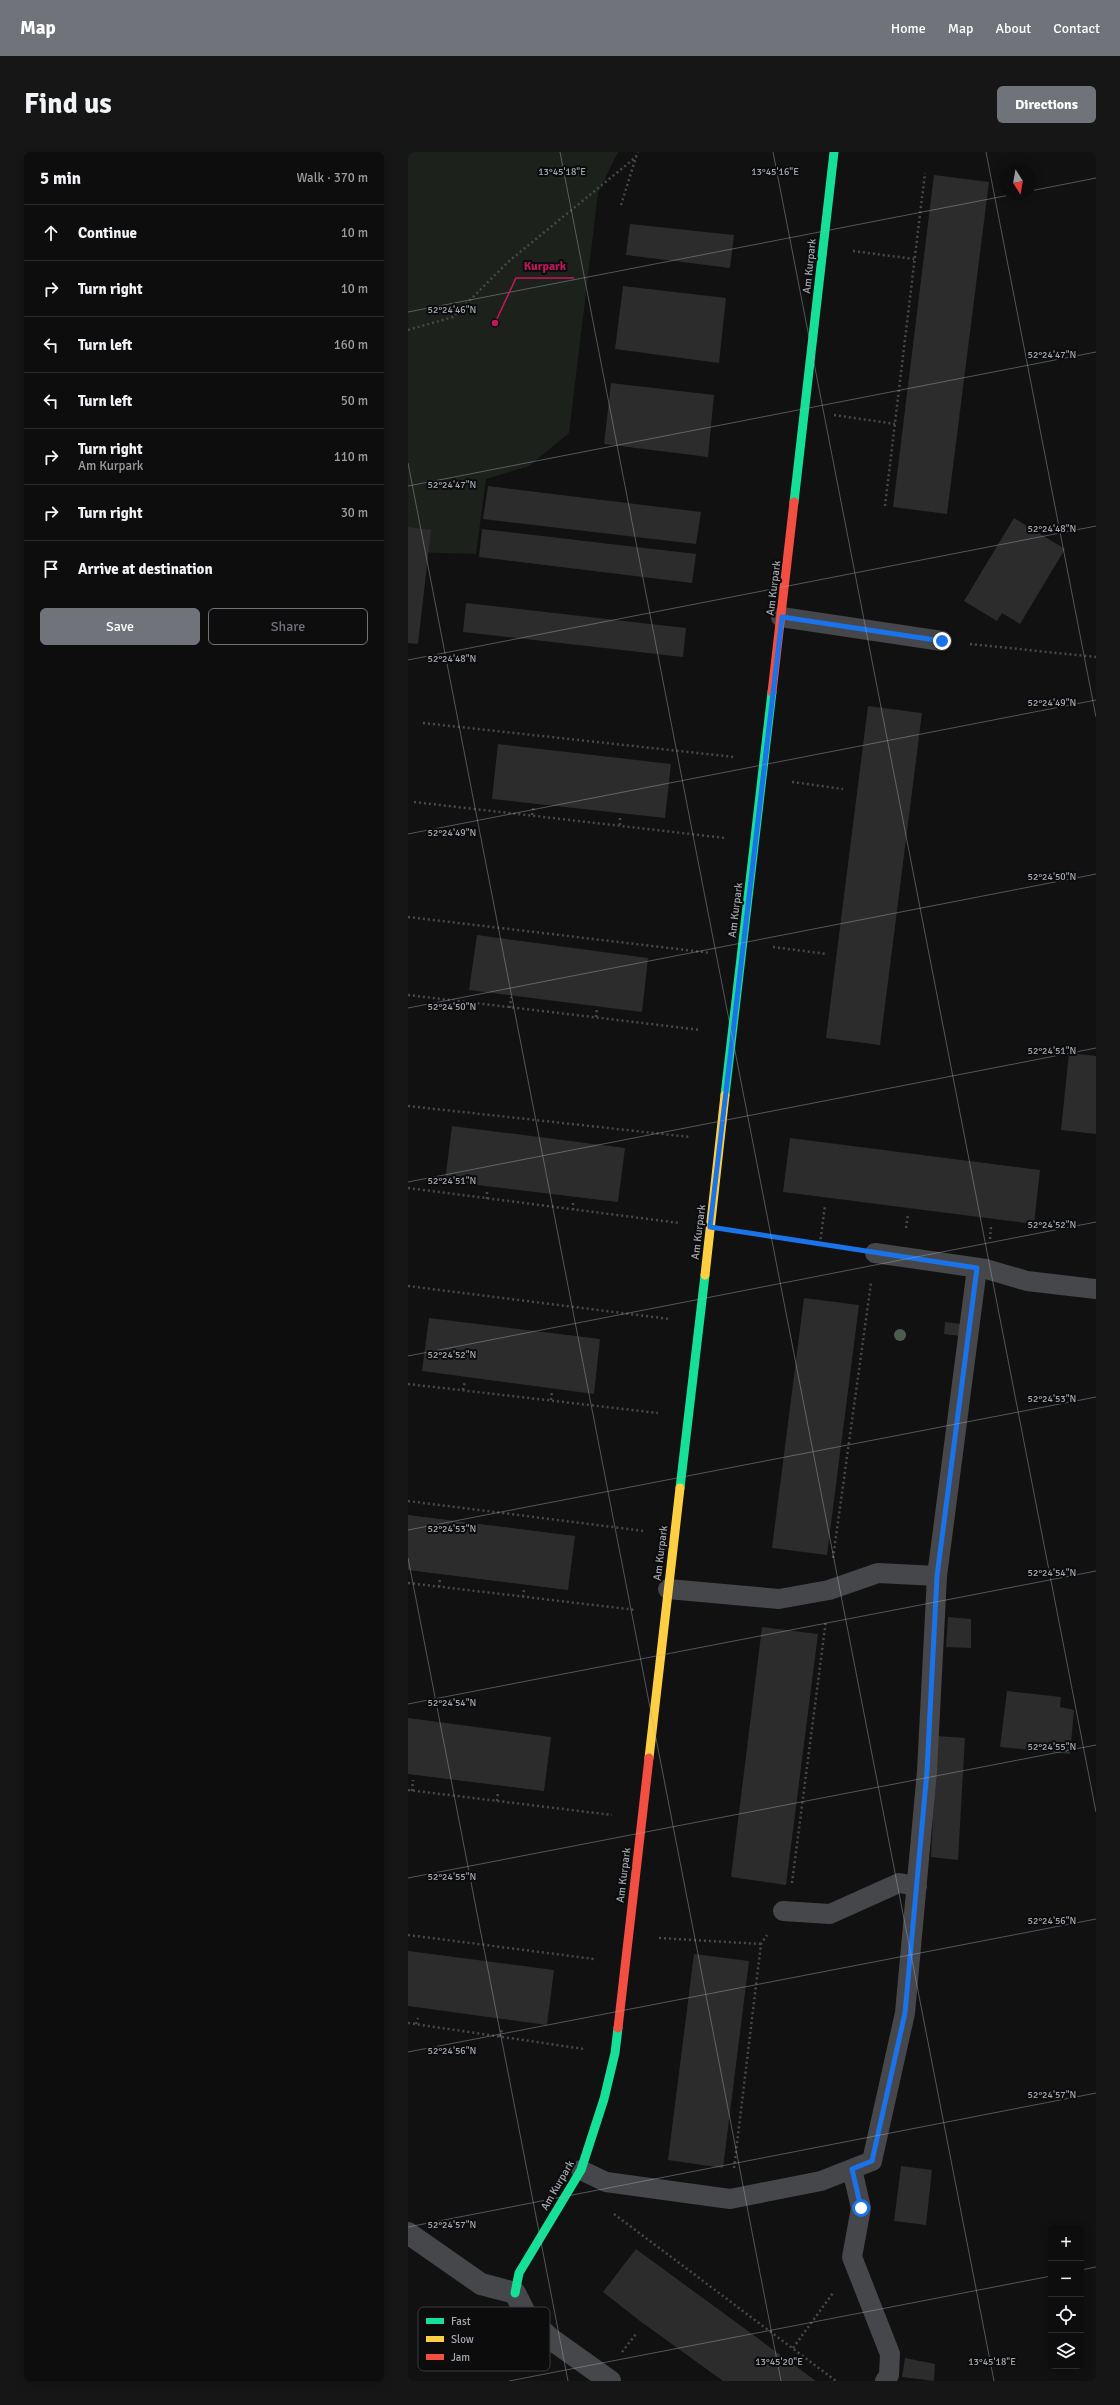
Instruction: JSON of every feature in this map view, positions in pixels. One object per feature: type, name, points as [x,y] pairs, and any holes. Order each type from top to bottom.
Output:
[{"type":"street","name":"Am Kurpark","points":[[515,2293],[519,2273],[581,2170],[604,2099],[615,2053],[782,617],[834,152]]},
{"type":"street","points":[[408,2232],[481,2284],[515,2293],[522,2307]]},
{"type":"street","points":[[550,2338],[610,2381]]},
{"type":"lane","points":[[782,617],[942,641]]},
{"type":"lane","points":[[875,1253],[977,1268],[1027,1281],[1096,1289]]},
{"type":"lane","points":[[581,2170],[606,2182],[730,2199],[821,2181],[872,2161],[905,2013],[927,1771],[937,1576],[977,1268]]},
{"type":"lane","points":[[668,1589],[779,1599],[828,1590],[878,1573],[937,1576]]},
{"type":"lane","points":[[783,1912],[830,1914],[899,1883],[917,1886]]},
{"type":"lane","points":[[852,2169],[861,2208],[852,2257],[890,2354],[889,2375],[885,2381]]},
{"type":"path","points":[[621,205],[638,152]]},
{"type":"path","points":[[408,330],[453,317],[508,262],[636,157]]},
{"type":"path","points":[[885,506],[925,173]]},
{"type":"path","points":[[850,251],[914,259]]},
{"type":"path","points":[[831,415],[894,424]]},
{"type":"path","points":[[942,641],[1096,657]]},
{"type":"path","points":[[424,723],[736,758]]},
{"type":"path","points":[[788,782],[843,789]]},
{"type":"path","points":[[414,802],[728,838]]},
{"type":"path","points":[[532,816],[534,806]]},
{"type":"path","points":[[620,816],[620,825]]},
{"type":"path","points":[[408,917],[716,954]]},
{"type":"path","points":[[768,946],[827,954]]},
{"type":"path","points":[[408,994],[510,1008],[708,1031]]},
{"type":"path","points":[[510,1008],[511,998]]},
{"type":"path","points":[[596,1017],[597,1008]]},
{"type":"path","points":[[408,1106],[695,1137]]},
{"type":"path","points":[[408,1188],[710,1227],[875,1253],[828,1590]]},
{"type":"path","points":[[487,1191],[487,1199]]},
{"type":"path","points":[[573,1201],[573,1210]]},
{"type":"path","points":[[820,1244],[825,1205]]},
{"type":"path","points":[[408,1286],[674,1320]]},
{"type":"path","points":[[463,1390],[465,1381]]},
{"type":"path","points":[[408,1384],[663,1414]]},
{"type":"path","points":[[551,1400],[552,1391]]},
{"type":"path","points":[[408,1501],[649,1532]]},
{"type":"path","points":[[439,1587],[440,1579]]},
{"type":"path","points":[[408,1584],[640,1610]]},
{"type":"path","points":[[523,1597],[524,1590]]},
{"type":"path","points":[[412,1780],[412,1791]]},
{"type":"path","points":[[408,1790],[616,1816]]},
{"type":"path","points":[[497,1801],[498,1792]]},
{"type":"path","points":[[408,1935],[599,1960]]},
{"type":"path","points":[[656,1937],[761,1944]]},
{"type":"path","points":[[416,2024],[418,2018]]},
{"type":"path","points":[[408,2023],[589,2050]]},
{"type":"path","points":[[500,2037],[502,2029]]},
{"type":"path","points":[[609,2210],[836,2381]]},
{"type":"path","points":[[794,2348],[831,2297],[852,2257]]},
{"type":"shaded area","points":[[408,152],[618,152],[598,193],[569,433],[529,466],[486,479],[476,554],[408,552]]},
{"type":"building","points":[[934,175],[989,182],[947,514],[893,507]]},
{"type":"building","points":[[630,224],[734,235],[730,268],[626,255]]},
{"type":"building","points":[[623,286],[726,298],[719,363],[615,349]]},
{"type":"building","points":[[611,383],[714,395],[708,457],[604,444]]},
{"type":"building","points":[[488,486],[701,512],[696,544],[483,519]]},
{"type":"building","points":[[1014,518],[1065,549],[1020,624],[1002,613],[997,621],[964,601]]},
{"type":"building","points":[[408,527],[431,530],[418,644],[408,643]]},
{"type":"building","points":[[482,529],[696,554],[692,583],[479,557]]},
{"type":"building","points":[[466,603],[686,628],[683,657],[463,632]]},
{"type":"building","points":[[868,706],[922,713],[880,1045],[826,1038]]},
{"type":"building","points":[[498,744],[671,764],[665,818],[492,799]]},
{"type":"building","points":[[477,935],[648,958],[642,1012],[469,990]]},
{"type":"building","points":[[1069,1053],[1096,1056],[1096,1134],[1061,1130]]},
{"type":"building","points":[[452,1126],[625,1148],[618,1202],[445,1181]]},
{"type":"building","points":[[790,1138],[1040,1170],[1034,1224],[783,1192]]},
{"type":"building","points":[[804,1298],[859,1305],[827,1555],[772,1548]]},
{"type":"building","points":[[429,1318],[600,1339],[594,1394],[422,1371]]},
{"type":"building","points":[[945,1322],[962,1324],[960,1336],[944,1334]]},
{"type":"building","points":[[408,1515],[575,1536],[568,1590],[408,1570]]},
{"type":"building","points":[[948,1617],[971,1619],[971,1648],[946,1647]]},
{"type":"building","points":[[762,1627],[818,1634],[786,1885],[731,1877]]},
{"type":"building","points":[[1007,1691],[1061,1697],[1060,1707],[1074,1710],[1070,1754],[1000,1747]]},
{"type":"building","points":[[408,1718],[551,1737],[544,1791],[408,1774]]},
{"type":"building","points":[[937,1736],[965,1738],[958,1860],[931,1857]]},
{"type":"building","points":[[408,1951],[554,1970],[547,2025],[408,2006]]},
{"type":"building","points":[[694,1954],[749,1961],[723,2168],[668,2160]]},
{"type":"building","points":[[901,2166],[932,2170],[926,2225],[894,2221]]},
{"type":"building","points":[[636,2249],[816,2381],[723,2381],[640,2321],[603,2292]]},
{"type":"building","points":[[905,2358],[935,2364],[934,2381],[902,2377]]},
{"type":"traffic: fast","points":[[794,502],[834,152]]},
{"type":"traffic: fast","points":[[725,1095],[772,692]]},
{"type":"traffic: fast","points":[[680,1488],[705,1275]]},
{"type":"traffic: fast","points":[[515,2293],[519,2273],[581,2170],[604,2099],[615,2053],[618,2028]]},
{"type":"traffic: slow","points":[[705,1275],[725,1095]]},
{"type":"traffic: slow","points":[[649,1758],[680,1488]]},
{"type":"traffic: jam","points":[[772,692],[794,502]]},
{"type":"traffic: jam","points":[[618,2028],[649,1758]]},
{"type":"place","name":"Kurpark","points":[[495,323]]},
{"type":"route","points":[[861,2208],[852,2169],[872,2161],[905,2013],[927,1771],[937,1576],[977,1268],[710,1227],[782,617],[942,641]]}]
